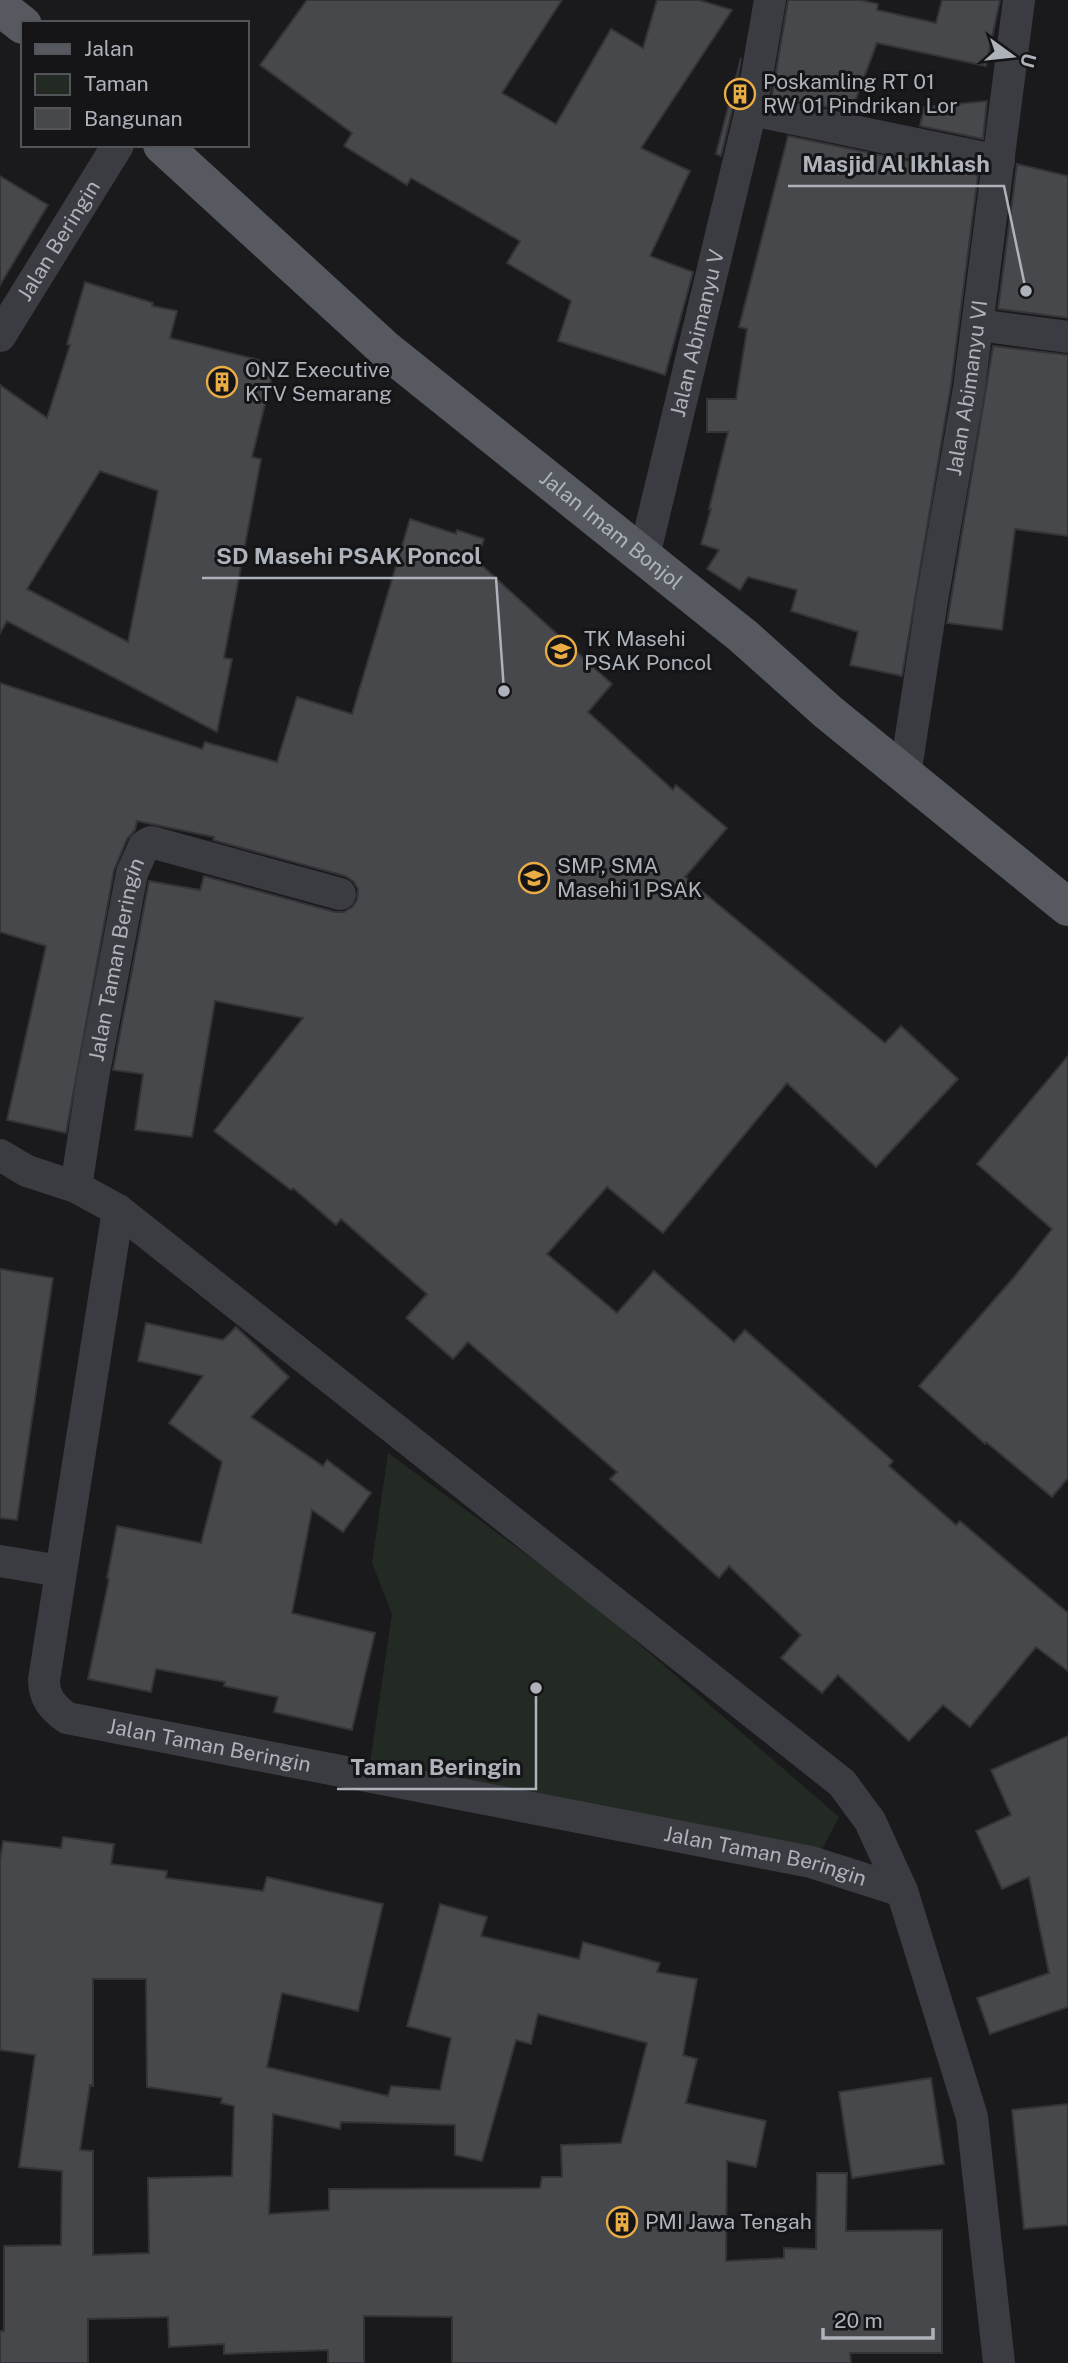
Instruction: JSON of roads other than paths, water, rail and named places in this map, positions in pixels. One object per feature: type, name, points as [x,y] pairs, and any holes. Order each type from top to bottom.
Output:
[{"type":"main road","points":[[0,7],[21,23]]},
{"type":"main road","name":"Jalan Imam Bonjol","points":[[164,147],[385,349],[743,636],[828,712],[1067,904]]},
{"type":"street","name":"Jalan Abimanyu V","points":[[644,556],[751,110],[770,0]]},
{"type":"street","name":"Jalan Abimanyu VI","points":[[905,775],[978,325],[1020,0]]},
{"type":"street","points":[[751,110],[999,161]]},
{"type":"street","name":"Jalan Beringin","points":[[0,336],[117,147]]},
{"type":"street","points":[[978,325],[1068,337]]},
{"type":"street","name":"Jalan Taman Beringin","points":[[340,894],[151,842],[144,846],[132,873],[93,1077],[76,1187],[118,1210],[842,1783],[870,1821],[902,1891],[972,2117],[999,2363]]},
{"type":"street","points":[[0,1155],[27,1171],[76,1187]]},
{"type":"street","name":"Jalan Taman Beringin","points":[[118,1210],[60,1571],[44,1692],[57,1711],[66,1718],[811,1862],[902,1891]]},
{"type":"street","points":[[0,1561],[60,1571]]},
{"type":"place","name":"Poskamling RT 01 RW 01 Pindrikan Lor","points":[[740,94]]},
{"type":"place","name":"Masjid Al Ikhlash","points":[[1026,291]]},
{"type":"place","name":"ONZ Executive KTV Semarang","points":[[222,382]]},
{"type":"place","name":"TK Masehi PSAK Poncol","points":[[561,651]]},
{"type":"place","name":"SD Masehi PSAK Poncol","points":[[504,691]]},
{"type":"place","name":"SMP, SMA Masehi 1 PSAK","points":[[534,878]]},
{"type":"place","name":"Taman Beringin","points":[[536,1688]]},
{"type":"place","name":"PMI Jawa Tengah","points":[[622,2222]]}]
